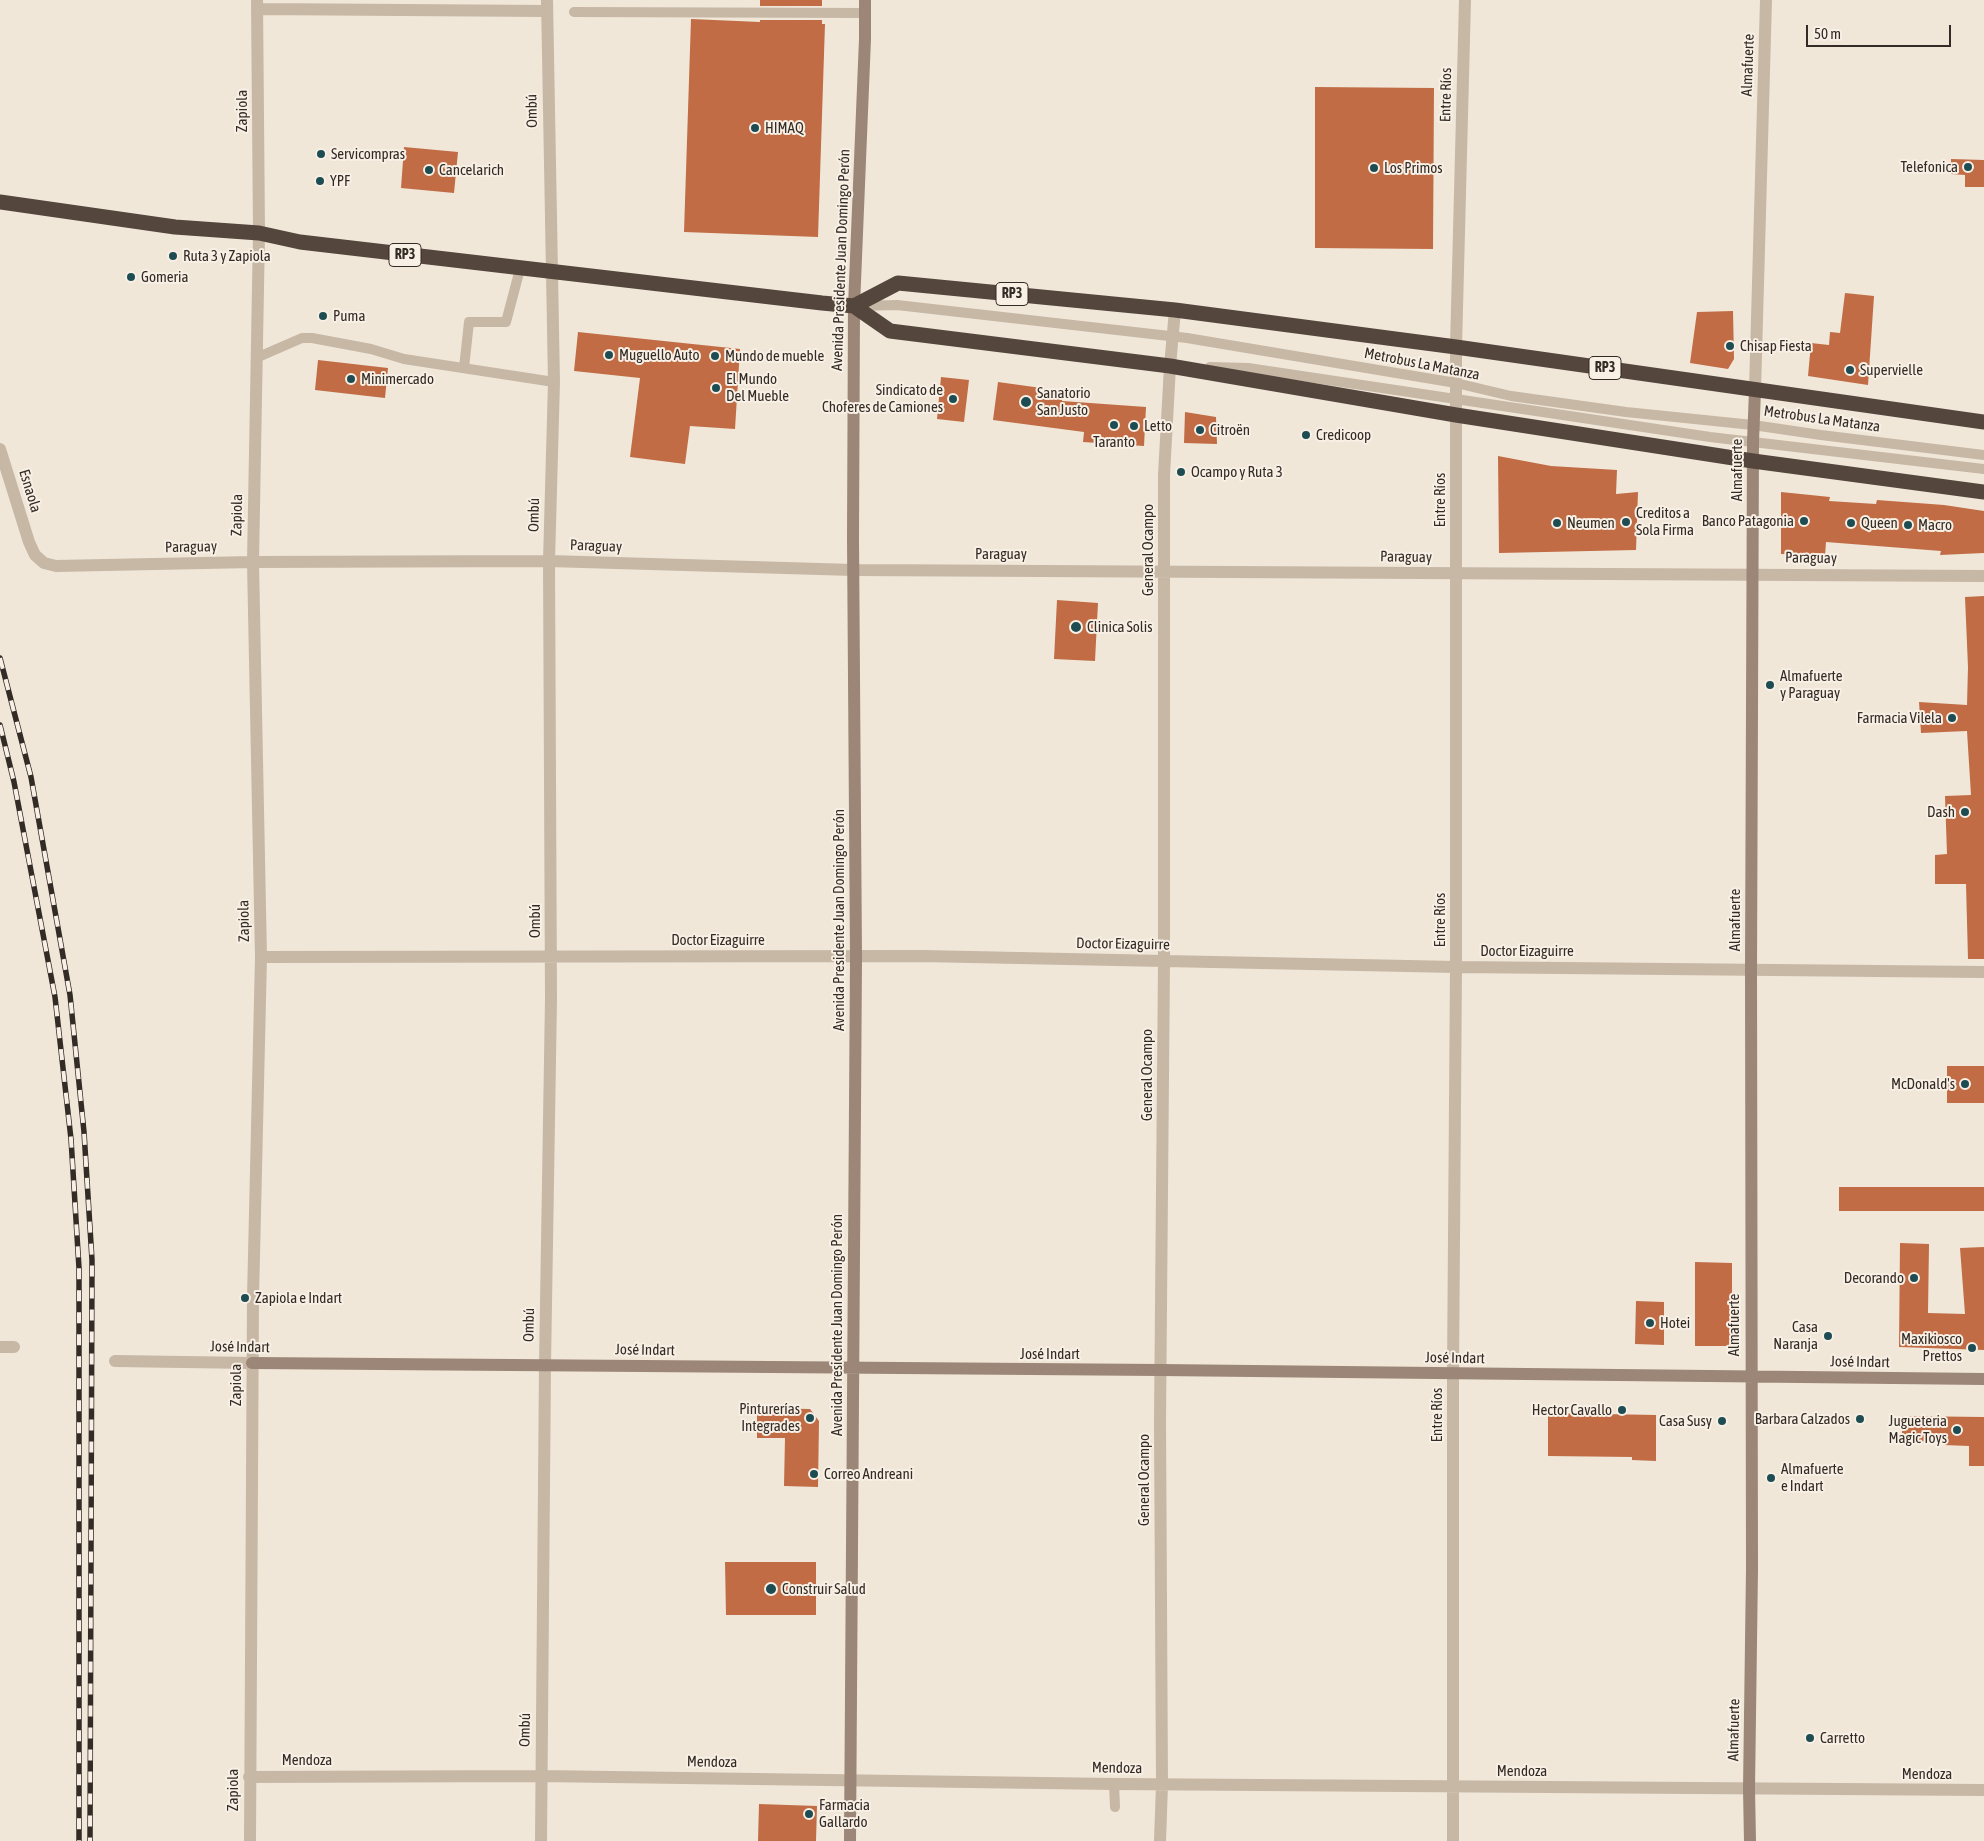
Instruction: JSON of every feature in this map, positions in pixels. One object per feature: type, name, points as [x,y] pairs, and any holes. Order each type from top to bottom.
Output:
[{"type":"highway","name":"RP3","points":[[0,202],[175,227],[259,234],[300,242],[551,273],[854,306],[890,331],[1170,366],[1456,415],[1753,461],[1984,492]]},
{"type":"highway","name":"RP3","points":[[854,306],[898,283],[1175,310],[1456,347],[1984,422]]},
{"type":"street","name":"Entre Ríos","points":[[1453,1841],[1456,347],[1465,0]]},
{"type":"street","name":"Almafuerte","points":[[1750,1841],[1753,442],[1766,0]]},
{"type":"street","points":[[257,5],[547,6]]},
{"type":"street","name":"Zapiola","points":[[250,1841],[252,1363],[261,957],[253,562],[259,234],[257,5]]},
{"type":"street","name":"Ombú","points":[[541,1841],[540,1776],[551,955],[549,561],[554,382],[547,6]]},
{"type":"street","name":"Avenida Presidente Juan Domingo Perón","points":[[850,1841],[856,958],[853,570],[854,306],[865,6]]},
{"type":"street","name":"General Ocampo","points":[[1160,1841],[1162,1785],[1160,1370],[1164,962],[1164,476],[1175,310]]},
{"type":"street","name":"Esnaola","points":[[0,449],[28,542]]},
{"type":"street","name":"Paraguay","points":[[28,542],[35,555],[44,563],[56,566],[253,562],[549,561],[853,570],[1164,570],[1457,574],[1753,573],[1984,576]]},
{"type":"street","name":"Doctor Eizaguirre","points":[[261,957],[551,955],[856,958],[932,956],[1456,967],[1751,968],[1984,972]]},
{"type":"street","points":[[0,1346],[14,1347]]},
{"type":"street","name":"José Indart","points":[[115,1361],[1751,1376],[1984,1380]]},
{"type":"street","name":"Mendoza","points":[[249,1776],[540,1776],[1162,1785],[1984,1790]]},
{"type":"lane","points":[[574,12],[865,6]]},
{"type":"lane","points":[[464,368],[468,322],[506,322],[520,269]]},
{"type":"lane","name":"Metrobus La Matanza","points":[[854,306],[897,305],[1173,336],[1456,383],[1491,392],[1626,412],[1754,425],[1984,455]]},
{"type":"lane","points":[[256,358],[302,338],[312,338],[371,349],[404,359],[554,382]]},
{"type":"lane","name":"Metrobus La Matanza","points":[[1170,366],[1248,368],[1753,442],[1984,469]]},
{"type":"lane","points":[[1114,1784],[1115,1807]]},
{"type":"building","points":[[760,0],[822,0],[822,6],[760,6]]},
{"type":"building","name":"HIMAQ","points":[[691,19],[760,22],[760,20],[822,20],[822,24],[825,24],[818,237],[684,232]]},
{"type":"building","name":"Los Primos","points":[[1315,87],[1434,88],[1433,249],[1315,248]]},
{"type":"building","name":"Cancelarich","points":[[404,147],[458,152],[454,193],[401,188]]},
{"type":"building","name":"Telefonica","points":[[1951,159],[1984,160],[1984,187],[1965,187],[1965,175],[1951,174]]},
{"type":"building","points":[[1845,293],[1874,296],[1868,385],[1808,376],[1811,343],[1829,345],[1830,332],[1840,333]]},
{"type":"building","points":[[1733,311],[1734,359],[1728,369],[1690,363],[1697,312]]},
{"type":"building","points":[[578,332],[740,349],[735,429],[690,426],[685,464],[630,457],[640,378],[574,371]]},
{"type":"building","name":"Minimercado","points":[[318,360],[388,368],[385,398],[315,390]]},
{"type":"building","name":"Sindicato de Choferes de Camiones","points":[[941,377],[969,380],[964,422],[937,419]]},
{"type":"building","points":[[998,382],[1063,391],[1062,401],[1146,407],[1144,446],[1083,442],[1084,432],[993,420]]},
{"type":"building","name":"Citroën","points":[[1185,412],[1216,417],[1217,444],[1184,443]]},
{"type":"building","name":"Neumen","points":[[1498,456],[1551,466],[1617,470],[1616,494],[1638,492],[1636,550],[1499,553]]},
{"type":"building","points":[[1781,492],[1830,497],[1829,501],[1876,504],[1877,500],[1944,505],[1984,511],[1984,553],[1940,555],[1941,551],[1826,542],[1825,556],[1781,554]]},
{"type":"building","points":[[1984,596],[1984,959],[1968,959],[1966,884],[1935,884],[1935,855],[1947,854],[1945,796],[1971,795],[1967,731],[1921,733],[1919,702],[1967,705],[1968,667],[1965,597]]},
{"type":"building","name":"Clinica Solis","points":[[1057,600],[1098,603],[1095,661],[1054,659]]},
{"type":"building","name":"McDonald's","points":[[1947,1066],[1984,1066],[1984,1103],[1947,1103]]},
{"type":"building","points":[[1839,1187],[1984,1187],[1984,1211],[1839,1211]]},
{"type":"building","points":[[1900,1243],[1929,1244],[1928,1313],[1965,1314],[1960,1248],[1984,1247],[1984,1350],[1899,1347]]},
{"type":"building","points":[[1695,1262],[1732,1263],[1732,1346],[1695,1346]]},
{"type":"building","name":"Hotei","points":[[1636,1301],[1664,1302],[1664,1345],[1635,1344]]},
{"type":"building","points":[[757,1408],[810,1409],[819,1421],[818,1487],[784,1486],[785,1438],[757,1438]]},
{"type":"building","points":[[1548,1413],[1656,1415],[1656,1461],[1632,1460],[1632,1457],[1548,1456]]},
{"type":"building","points":[[1902,1416],[1984,1417],[1984,1466],[1969,1466],[1969,1446],[1944,1445],[1944,1442],[1902,1441]]},
{"type":"building","name":"Construir Salud","points":[[725,1562],[816,1562],[816,1615],[726,1615]]},
{"type":"building","points":[[759,1804],[817,1806],[816,1841],[758,1841]]},
{"type":"railway","points":[[0,658],[31,777],[70,995],[84,1132],[92,1260],[90,1841]]},
{"type":"railway","points":[[0,725],[14,782],[55,997],[71,1139],[79,1268],[79,1841]]},
{"type":"place","name":"HIMAQ","points":[[755,128]]},
{"type":"place","name":"Servicompras","points":[[321,154]]},
{"type":"place","name":"Telefonica","points":[[1968,167]]},
{"type":"place","name":"Los Primos","points":[[1374,168]]},
{"type":"place","name":"Cancelarich","points":[[429,170]]},
{"type":"place","name":"YPF","points":[[320,181]]},
{"type":"place","name":"Ruta 3 y Zapiola","points":[[173,256]]},
{"type":"place","name":"Gomeria","points":[[131,277]]},
{"type":"place","name":"Puma","points":[[323,316]]},
{"type":"place","name":"Chisap Fiesta","points":[[1730,346]]},
{"type":"place","name":"Muguello Auto","points":[[609,355]]},
{"type":"place","name":"Mundo de mueble","points":[[715,356]]},
{"type":"place","name":"Supervielle","points":[[1850,370]]},
{"type":"place","name":"Minimercado","points":[[351,379]]},
{"type":"place","name":"El Mundo Del Mueble","points":[[716,388]]},
{"type":"place","name":"Sindicato de Choferes de Camiones","points":[[953,399]]},
{"type":"place","name":"Sanatorio San Justo","points":[[1026,402]]},
{"type":"place","name":"Taranto","points":[[1114,425]]},
{"type":"place","name":"Letto","points":[[1134,426]]},
{"type":"place","name":"Citroën","points":[[1200,430]]},
{"type":"place","name":"Credicoop","points":[[1306,435]]},
{"type":"place","name":"Ocampo y Ruta 3","points":[[1181,472]]},
{"type":"place","name":"Banco Patagonia","points":[[1804,521]]},
{"type":"place","name":"Creditos a Sola Firma","points":[[1626,522]]},
{"type":"place","name":"Neumen","points":[[1557,523]]},
{"type":"place","name":"Queen","points":[[1851,523]]},
{"type":"place","name":"Macro","points":[[1908,525]]},
{"type":"place","name":"Clinica Solis","points":[[1076,627]]},
{"type":"place","name":"Almafuerte y Paraguay","points":[[1770,685]]},
{"type":"place","name":"Farmacia Vilela","points":[[1952,718]]},
{"type":"place","name":"Dash","points":[[1965,812]]},
{"type":"place","name":"McDonald's","points":[[1965,1084]]},
{"type":"place","name":"Decorando","points":[[1914,1278]]},
{"type":"place","name":"Zapiola e Indart","points":[[245,1298]]},
{"type":"place","name":"Hotei","points":[[1650,1323]]},
{"type":"place","name":"Casa Naranja","points":[[1828,1336]]},
{"type":"place","name":"Maxikiosco Prettos","points":[[1972,1348]]},
{"type":"place","name":"Hector Cavallo","points":[[1622,1410]]},
{"type":"place","name":"Pinturerías Integrades","points":[[810,1418]]},
{"type":"place","name":"Barbara Calzados","points":[[1860,1419]]},
{"type":"place","name":"Casa Susy","points":[[1722,1421]]},
{"type":"place","name":"Jugueteria Magic Toys","points":[[1957,1430]]},
{"type":"place","name":"Correo Andreani","points":[[814,1474]]},
{"type":"place","name":"Almafuerte e Indart","points":[[1771,1478]]},
{"type":"place","name":"Construir Salud","points":[[771,1589]]},
{"type":"place","name":"Carretto","points":[[1810,1738]]},
{"type":"place","name":"Farmacia Gallardo","points":[[809,1814]]}]
